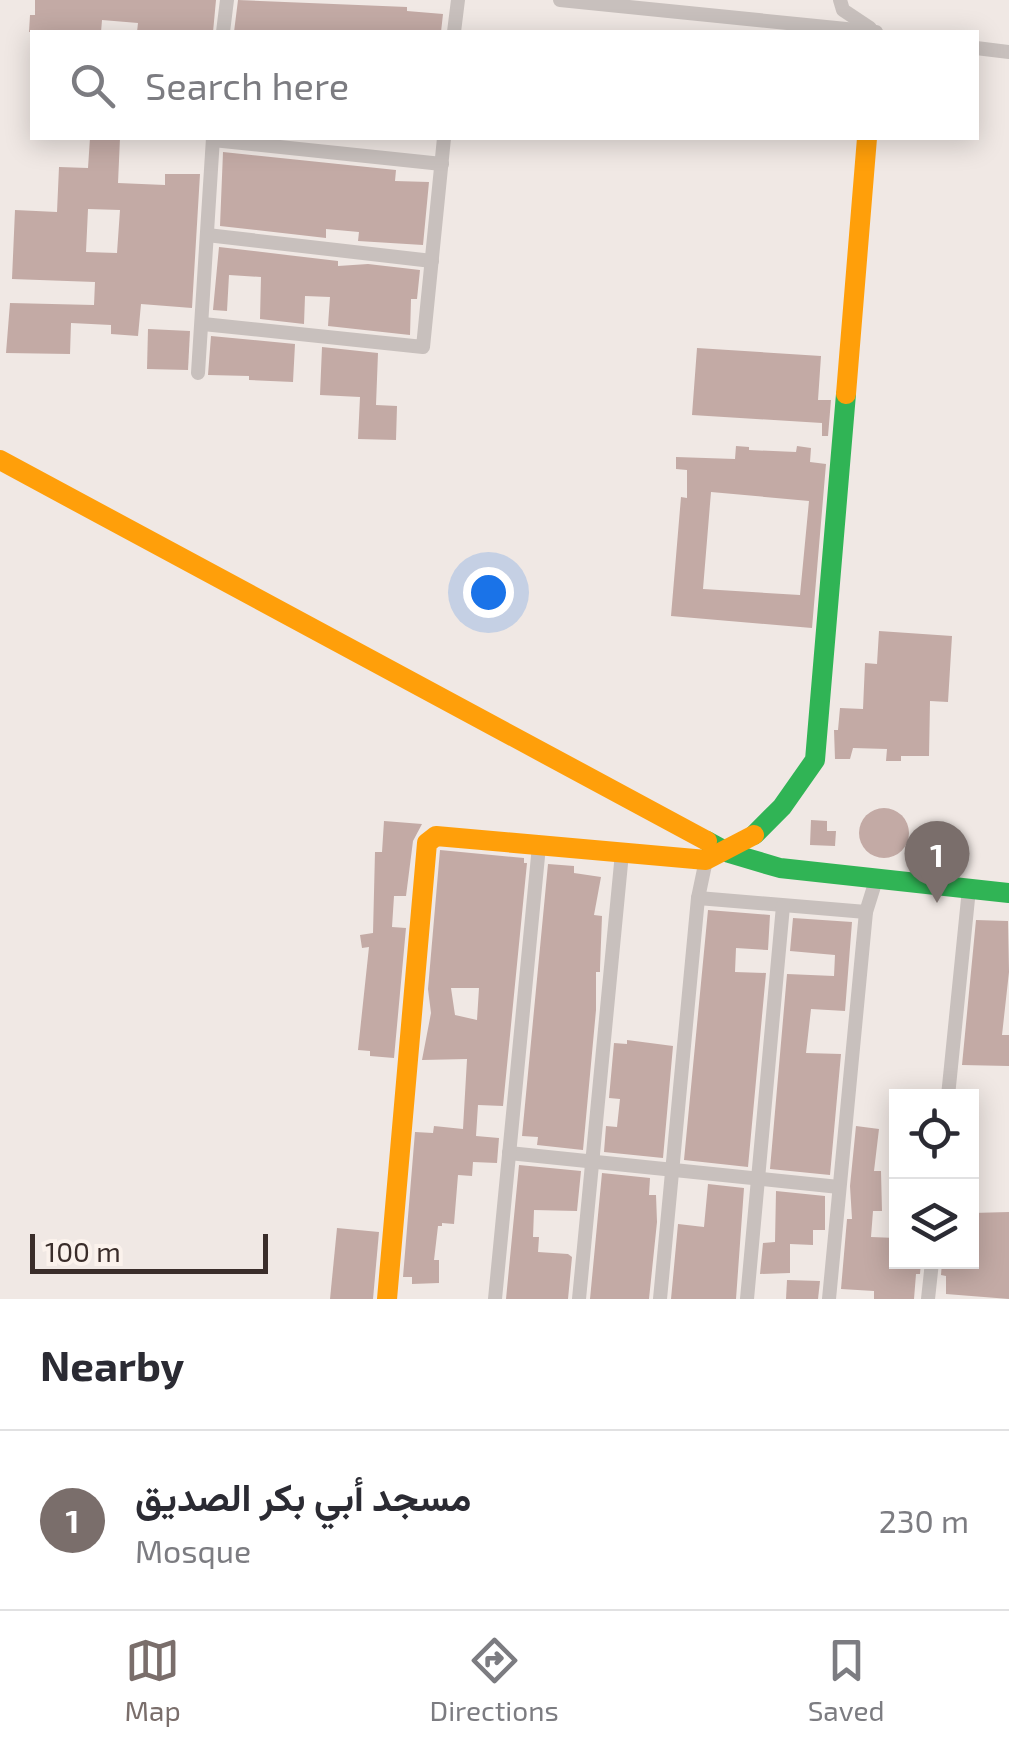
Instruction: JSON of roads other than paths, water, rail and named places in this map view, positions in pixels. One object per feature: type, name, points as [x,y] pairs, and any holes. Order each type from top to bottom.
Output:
[{"type":"street","points":[[223,30],[226,0]]},
{"type":"street","points":[[454,30],[458,0]]},
{"type":"street","points":[[560,0],[858,30]]},
{"type":"street","points":[[840,0],[843,10],[875,30]]},
{"type":"street","points":[[979,48],[1009,52]]},
{"type":"street","points":[[198,373],[213,140]]},
{"type":"street","points":[[222,140],[442,164]]},
{"type":"street","points":[[203,324],[423,347],[444,140]]},
{"type":"street","points":[[387,1299],[427,844],[436,836],[706,860],[729,853],[770,823],[815,760],[867,140]]},
{"type":"street","points":[[207,235],[432,261]]},
{"type":"street","points":[[0,460],[729,853],[780,868],[1009,893]]},
{"type":"street","points":[[495,1299],[539,846]]},
{"type":"street","points":[[579,1299],[622,853]]},
{"type":"street","points":[[660,1299],[698,898],[706,860]]},
{"type":"street","points":[[828,1299],[866,912],[876,880]]},
{"type":"street","points":[[949,1089],[969,889]]},
{"type":"street","points":[[698,898],[866,912]]},
{"type":"street","points":[[747,1299],[783,906]]},
{"type":"street","points":[[509,1154],[839,1187]]},
{"type":"street","points":[[928,1299],[931,1269]]},
{"type":"place","name":"مسجد أبي بكر الصديق","points":[[937,903]]}]
